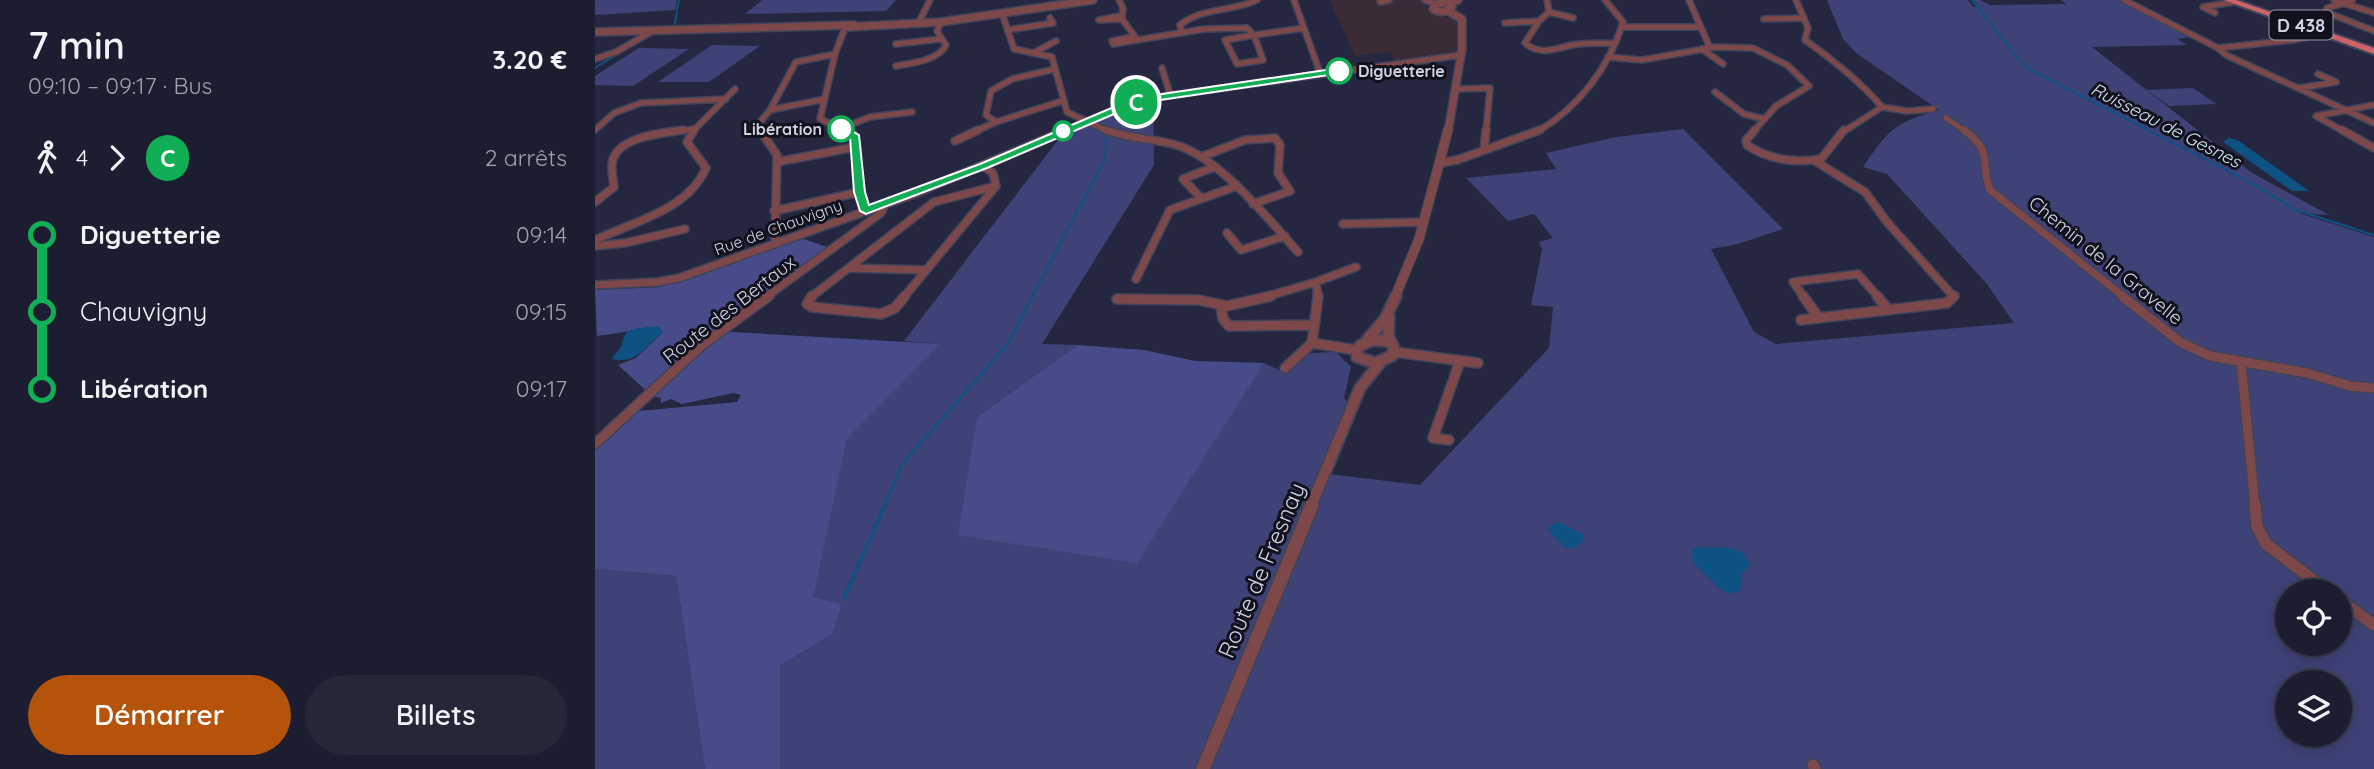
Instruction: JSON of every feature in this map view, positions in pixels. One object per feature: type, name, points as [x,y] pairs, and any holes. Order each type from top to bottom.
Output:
[{"type":"main road","name":"D 438","points":[[2231,1],[2374,51]]},
{"type":"street","points":[[918,24],[930,0]]},
{"type":"street","points":[[595,32],[918,24],[1093,0]]},
{"type":"street","points":[[1119,0],[1123,8],[1121,17],[1135,38],[1239,27],[1251,30],[1254,36],[1263,60],[1242,65],[1237,64],[1225,40],[1254,36],[1304,28]]},
{"type":"street","points":[[1182,33],[1180,24],[1199,13],[1245,6],[1257,0]]},
{"type":"street","points":[[1294,0],[1320,73]]},
{"type":"street","points":[[1380,2],[1389,0]]},
{"type":"street","points":[[1425,0],[1436,4],[1434,10],[1449,7],[1458,0]]},
{"type":"street","points":[[1547,0],[1549,12]]},
{"type":"street","points":[[1441,163],[1516,142],[1562,114],[1591,86],[1622,27],[1621,17],[1605,0]]},
{"type":"street","points":[[1689,0],[1706,49],[1723,64]]},
{"type":"street","points":[[1796,0],[1809,31],[1804,35],[1805,40],[1840,65],[1844,72],[1866,88],[1882,107]]},
{"type":"street","points":[[2124,0],[2218,48],[2227,56],[2374,123]]},
{"type":"street","points":[[2334,0],[2374,13]]},
{"type":"street","points":[[2215,13],[2203,7],[2231,1]]},
{"type":"street","points":[[2346,2],[2327,8],[2326,12],[2374,30]]},
{"type":"street","points":[[1193,5],[1199,13]]},
{"type":"street","points":[[1358,355],[1388,317],[1424,222],[1441,163],[1457,89],[1461,55],[1462,19],[1449,7]]},
{"type":"street","points":[[1549,12],[1573,18]]},
{"type":"street","points":[[1549,12],[1539,21],[1525,43],[1537,51],[1558,50],[1577,44],[1613,43]]},
{"type":"street","points":[[1002,13],[1014,49],[1052,57],[1067,112],[1084,122],[1126,136],[1160,139],[1178,145],[1201,158],[1237,186],[1298,252]]},
{"type":"street","points":[[1007,30],[1053,23],[1050,18]]},
{"type":"street","points":[[1764,19],[1804,18]]},
{"type":"street","points":[[1505,23],[1539,21]]},
{"type":"street","points":[[896,66],[939,55],[946,44],[940,39],[937,29],[940,22]]},
{"type":"street","points":[[844,26],[820,119],[854,135],[860,192],[866,211]]},
{"type":"street","points":[[1622,27],[1699,27]]},
{"type":"street","points":[[595,60],[616,52],[651,32]]},
{"type":"street","points":[[2218,48],[2293,40],[2322,33]]},
{"type":"street","points":[[896,44],[940,39]]},
{"type":"street","points":[[1033,53],[1056,41]]},
{"type":"street","points":[[1608,57],[1642,60],[1706,49],[1743,47],[1759,50],[1787,65],[1809,86],[1776,106],[1746,140],[1747,145],[1764,155],[1803,162],[1826,156],[1851,124],[1882,107],[1907,111],[1933,109]]},
{"type":"street","points":[[775,243],[774,211],[778,162],[775,150],[757,130],[796,62],[835,54]]},
{"type":"street","name":"Rue de Chauvigny","points":[[595,285],[668,281],[885,204],[983,166],[1138,100],[1461,55]]},
{"type":"street","points":[[1162,68],[1170,94]]},
{"type":"street","points":[[996,122],[986,115],[992,90],[1012,79],[1055,69]]},
{"type":"street","points":[[2300,88],[2336,82],[2318,74]]},
{"type":"street","points":[[1457,89],[1490,88],[1484,150]]},
{"type":"street","points":[[595,240],[668,206],[690,193],[700,183],[706,168],[687,142],[694,129],[735,89]]},
{"type":"street","points":[[1715,92],[1744,114],[1764,119]]},
{"type":"street","points":[[595,130],[614,113],[641,103],[726,99]]},
{"type":"street","points":[[770,110],[825,99]]},
{"type":"street","points":[[955,141],[996,122],[1062,101]]},
{"type":"street","points":[[2374,105],[2333,111],[2316,117],[2374,148]]},
{"type":"street","points":[[840,129],[870,117],[912,112]]},
{"type":"street","name":"Chemin de la Gravelle","points":[[1946,118],[1974,138],[1984,149],[1986,182],[1990,190],[2180,342],[2210,356],[2307,373],[2350,386],[2374,388]]},
{"type":"street","points":[[595,202],[614,187],[612,161],[620,150],[656,134],[694,129]]},
{"type":"street","points":[[1201,158],[1245,139],[1275,138],[1280,145],[1278,173],[1290,191],[1253,204]]},
{"type":"street","points":[[778,162],[855,147]]},
{"type":"street","points":[[1801,320],[1947,303],[1955,297],[1887,222],[1865,192],[1815,161]]},
{"type":"street","points":[[983,166],[993,173],[996,186]]},
{"type":"street","points":[[1201,198],[1183,179],[1214,167]]},
{"type":"street","points":[[996,186],[895,308],[887,312],[812,307],[807,304],[813,294],[934,202],[996,186]]},
{"type":"street","points":[[1136,279],[1166,214],[1178,206],[1237,186]]},
{"type":"street","points":[[774,211],[860,192]]},
{"type":"street","name":"Route des Bertaux","points":[[595,444],[702,345],[881,213],[885,204]]},
{"type":"street","points":[[1343,224],[1424,222]]},
{"type":"street","points":[[595,246],[625,243],[685,229]]},
{"type":"street","points":[[1227,233],[1241,250],[1285,236]]},
{"type":"street","points":[[1117,299],[1199,300],[1211,307],[1221,307],[1252,302],[1356,267]]},
{"type":"street","points":[[849,268],[925,270]]},
{"type":"street","points":[[1819,318],[1793,282],[1858,274],[1888,309]]},
{"type":"street","points":[[1285,368],[1312,343],[1318,297],[1316,282]]},
{"type":"street","points":[[1221,307],[1223,318],[1229,326],[1313,325]]},
{"type":"street","points":[[1312,343],[1358,355],[1370,364],[1380,363],[1388,359],[1392,347],[1388,317]]},
{"type":"street","points":[[1367,341],[1380,339],[1392,347],[1478,363]]},
{"type":"street","name":"Route de Fresnay","points":[[1358,355],[1360,388]]},
{"type":"street","points":[[1449,440],[1433,438],[1460,361]]},
{"type":"street","points":[[2241,362],[2257,527],[2266,544],[2312,579]]},
{"type":"street","name":"Route de Fresnay","points":[[1203,769],[1360,388],[1380,363]]},
{"type":"street","points":[[2352,609],[2374,625]]},
{"type":"shaded area","points":[[595,0],[677,0],[675,10],[595,15]]},
{"type":"shaded area","points":[[762,0],[896,0],[886,11],[745,14]]},
{"type":"shaded area","points":[[1330,0],[1425,0],[1428,11],[1458,21],[1457,53],[1396,62],[1390,52],[1355,56]]},
{"type":"shaded area","points":[[1827,0],[1968,0],[1973,7],[1978,7],[1974,0],[1990,5],[2066,4],[2061,0],[2120,0],[2191,37],[2177,39],[2187,45],[2092,47],[2252,173],[2329,215],[2299,213],[2374,237],[2374,769],[780,769],[780,666],[833,634],[842,604],[812,597],[847,439],[940,344],[904,341],[1061,136],[1153,99],[1154,165],[1042,344],[1077,345],[977,417],[1246,389],[1264,363],[1286,373],[1308,353],[1336,352],[1351,367],[1344,398],[1347,402],[1320,473],[1420,485],[1549,348],[1553,307],[1531,305],[1542,250],[1539,242],[1553,238],[1534,214],[1508,221],[1466,178],[1556,169],[1546,153],[1616,137],[1683,129],[1783,229],[1738,244],[1711,249],[1754,332],[1776,344],[2014,323],[1987,284],[1887,174],[1863,167],[1894,129],[1912,119],[1939,110],[1856,53],[1843,39]]},
{"type":"shaded area","points":[[712,45],[760,46],[709,82],[658,82]]},
{"type":"shaded area","points":[[639,48],[689,49],[633,86],[595,85],[595,76]]},
{"type":"shaded area","points":[[2193,88],[2216,104],[2169,106],[2147,90]]},
{"type":"shaded area","points":[[2229,138],[2239,141],[2309,191],[2292,191],[2223,142]]},
{"type":"shaded area","points":[[798,237],[827,247],[714,331],[941,344],[847,439],[813,597],[842,604],[833,634],[780,666],[780,769],[705,769],[676,576],[595,569],[595,448],[639,411],[737,402],[741,395],[733,393],[682,404],[671,399],[661,403],[661,398],[652,396],[618,365],[636,358],[662,333],[659,327],[597,336],[595,290],[661,287]]},
{"type":"shaded area","points":[[659,327],[662,333],[640,354],[628,359],[612,359],[627,332]]},
{"type":"shaded area","points":[[1077,345],[1144,350],[1195,361],[1264,363],[1137,563],[958,535],[977,417]]},
{"type":"shaded area","points":[[1559,522],[1583,534],[1584,539],[1575,548],[1565,548],[1548,530]]},
{"type":"shaded area","points":[[1731,548],[1743,552],[1750,565],[1742,574],[1740,591],[1729,594],[1693,563],[1692,549]]},
{"type":"shaded area","points":[[595,569],[676,576],[705,769],[595,769]]},
{"type":"waterway","points":[[677,9],[679,0]]},
{"type":"waterway","name":"Ruisseau de Gesnes","points":[[1972,0],[2021,62],[2031,70],[2244,179],[2296,210],[2374,235]]},
{"type":"waterway","points":[[674,28],[677,11]]},
{"type":"waterway","points":[[631,46],[643,40]]},
{"type":"waterway","points":[[595,68],[619,53]]},
{"type":"waterway","points":[[1032,297],[1105,159],[1106,138]]},
{"type":"waterway","points":[[884,506],[903,463],[1008,344],[1033,296]]},
{"type":"waterway","points":[[844,598],[885,505]]},
{"type":"bus line","name":"C","points":[[841,129],[854,135],[860,192],[866,211],[983,166],[1138,100],[1339,71]]},
{"type":"place","name":"Diguetterie","points":[[1339,71]]},
{"type":"place","name":"Libération","points":[[841,129]]}]
